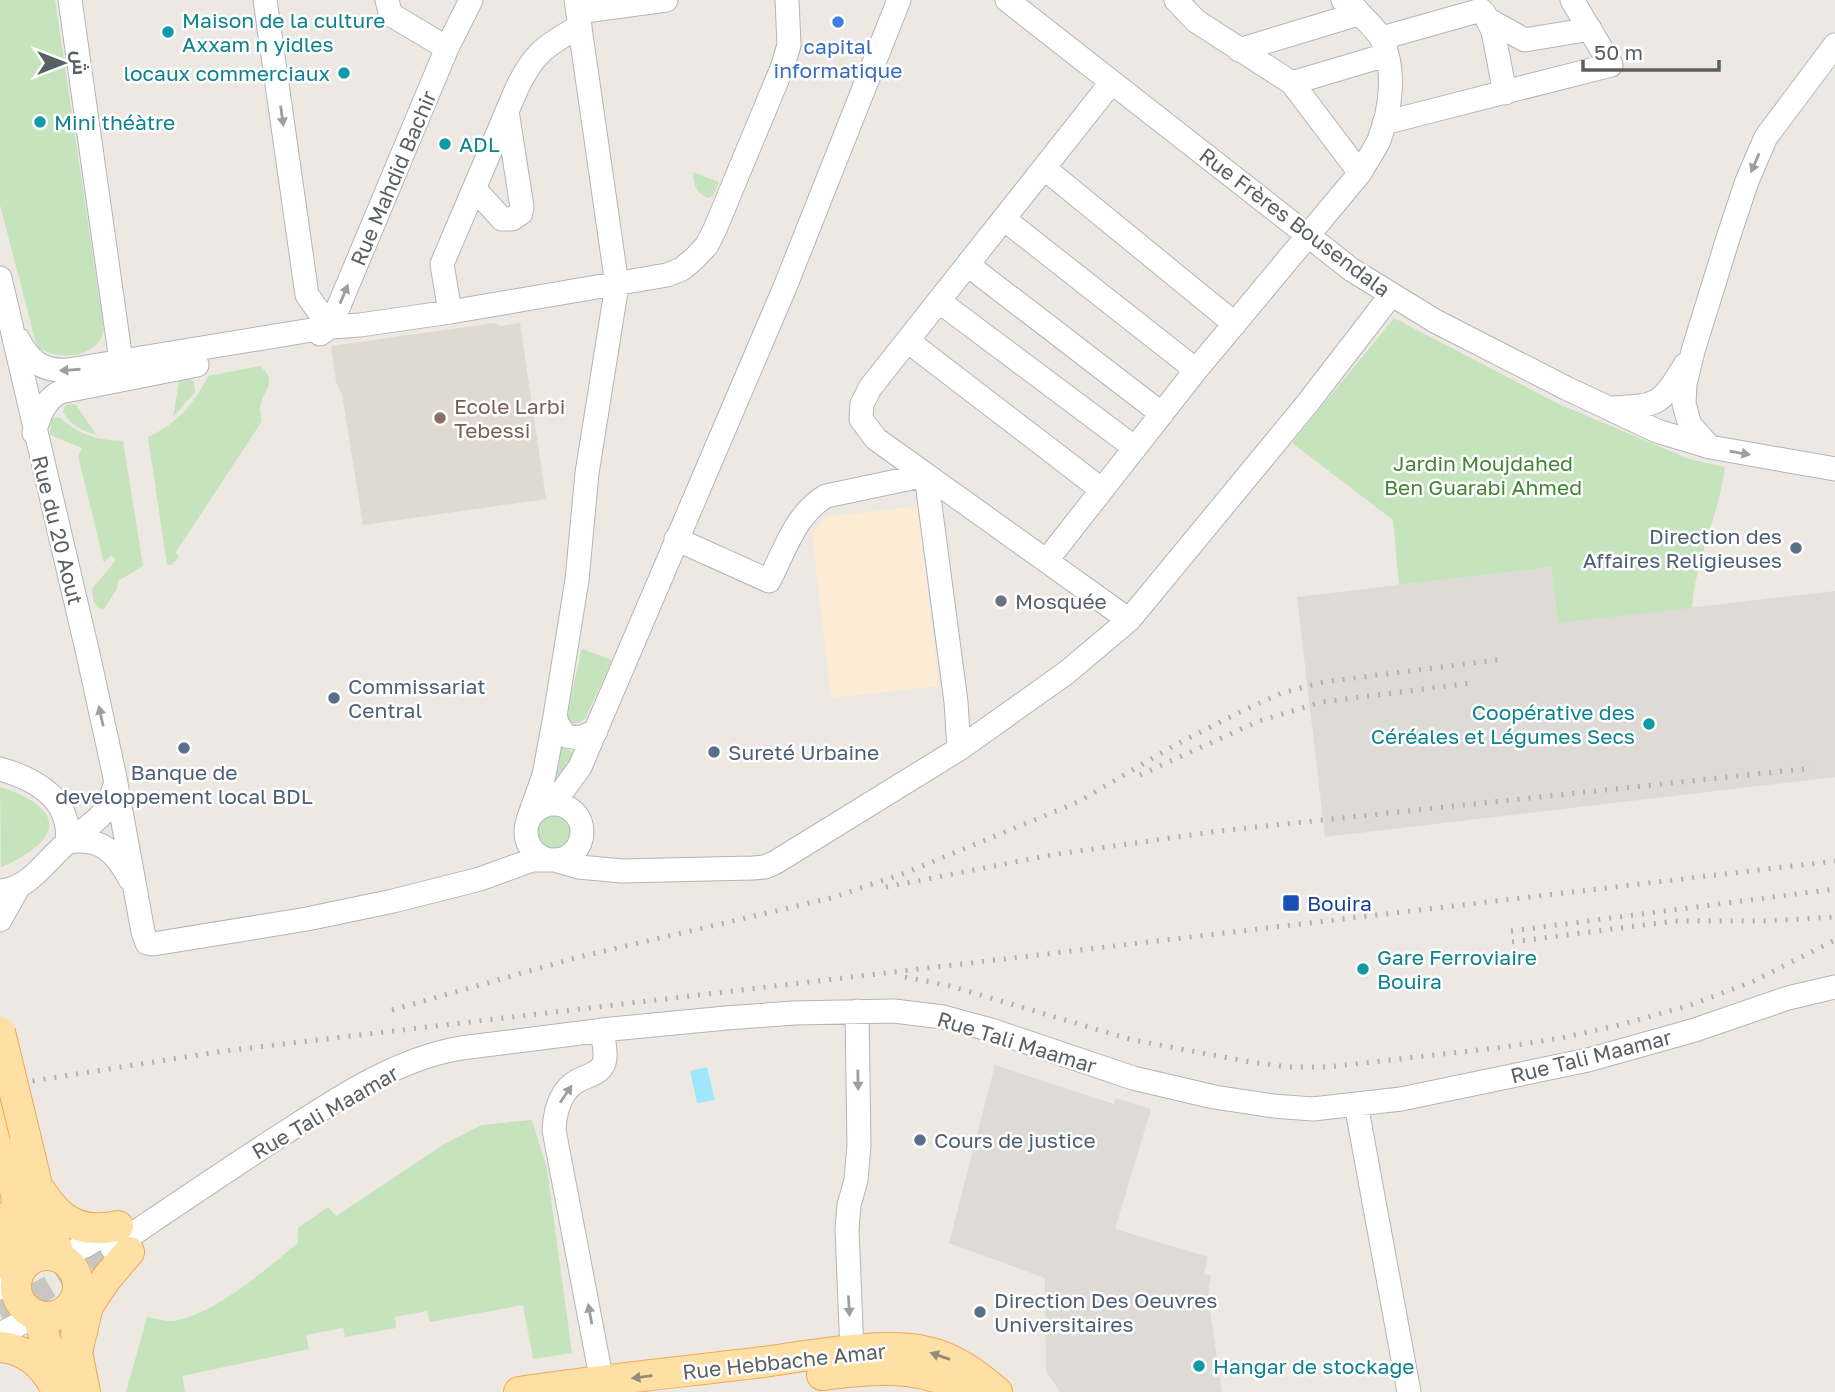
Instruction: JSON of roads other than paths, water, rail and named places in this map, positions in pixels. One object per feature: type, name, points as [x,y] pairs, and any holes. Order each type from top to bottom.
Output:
[{"type":"main road","points":[[0,1032],[10,1131],[26,1187],[60,1257],[75,1271],[78,1292],[74,1301],[62,1313],[54,1316],[37,1315],[28,1310],[17,1294],[18,1274],[6,1247],[26,1187]]},
{"type":"main road","points":[[26,1187],[75,1225],[96,1229],[120,1242],[106,1279],[88,1306],[67,1389]]},
{"type":"main road","points":[[12,1264],[41,1255],[60,1257]]},
{"type":"main road","points":[[74,1301],[77,1352]]},
{"type":"main road","points":[[37,1315],[67,1389]]},
{"type":"main road","points":[[0,1347],[17,1350],[35,1359],[67,1389]]},
{"type":"main road","name":"Rue Hebbache Amar","points":[[519,1392],[891,1348],[923,1351],[953,1361],[979,1376],[997,1392]]},
{"type":"main road","name":"Rue Hebbache Amar","points":[[687,1392],[885,1370],[914,1371],[942,1379],[967,1392]]},
{"type":"street","points":[[70,0],[122,370]]},
{"type":"street","points":[[265,0],[307,295],[330,327]]},
{"type":"street","points":[[387,0],[390,12],[395,17],[447,48]]},
{"type":"street","name":"Rue Mahdid Bachir","points":[[122,370],[304,347],[330,327],[447,48],[471,0]]},
{"type":"street","points":[[450,312],[442,264],[507,111],[526,70],[537,54],[578,13],[666,0]]},
{"type":"street","points":[[24,384],[40,396],[52,396],[122,370],[330,327],[370,324],[617,285],[667,275],[682,269],[706,245],[715,229],[782,68],[789,45],[787,0]]},
{"type":"street","points":[[899,0],[785,287],[580,767],[564,789],[532,819],[530,848],[545,859],[605,870],[765,867],[959,749],[1066,673],[1129,620],[1307,404],[1391,295]]},
{"type":"street","points":[[1176,0],[1196,21],[1292,83],[1360,173]]},
{"type":"street","points":[[1384,123],[1611,65],[1572,0]]},
{"type":"street","name":"Rue Frères Bousendala","points":[[1009,1],[1352,270],[1476,344],[1657,431],[1710,447],[1835,469]]},
{"type":"street","points":[[1047,560],[1196,370],[1360,173],[1378,142],[1391,92],[1390,73],[1384,47],[1353,4],[1239,50]]},
{"type":"street","points":[[1292,83],[1481,10]]},
{"type":"street","points":[[1481,10],[1525,40],[1590,29]]},
{"type":"street","points":[[1481,10],[1506,93]]},
{"type":"street","points":[[503,869],[519,847],[532,819],[543,778],[577,580],[587,473],[617,285],[578,13]]},
{"type":"street","points":[[1710,447],[1690,425],[1684,404],[1685,384],[1693,351],[1747,181],[1766,137],[1835,45]]},
{"type":"street","points":[[1790,106],[1835,74]]},
{"type":"street","points":[[1111,83],[870,388],[862,404],[861,419],[876,439],[1129,620]]},
{"type":"street","points":[[472,193],[480,195],[502,219],[517,217],[522,207],[507,111]]},
{"type":"street","points":[[490,150],[502,146],[515,153]]},
{"type":"street","points":[[1044,168],[1235,324]]},
{"type":"street","points":[[1004,219],[1196,370]]},
{"type":"street","points":[[968,265],[1162,414]]},
{"type":"street","name":"Rue du 20 Aout","points":[[0,278],[34,433],[83,633],[113,792],[136,889],[144,938],[148,943],[307,919],[480,879],[532,860],[554,860]]},
{"type":"street","points":[[940,302],[1135,448]]},
{"type":"street","points":[[13,330],[30,358],[42,368],[122,370]]},
{"type":"street","points":[[909,342],[1102,490]]},
{"type":"street","points":[[1607,408],[1639,408],[1654,404],[1664,397],[1693,351]]},
{"type":"street","points":[[34,433],[39,416],[52,396]]},
{"type":"street","points":[[676,539],[769,581],[803,516],[814,503],[826,496],[926,475]]},
{"type":"street","points":[[926,475],[956,702],[959,749]]},
{"type":"street","points":[[956,702],[976,718],[994,723]]},
{"type":"street","points":[[555,716],[566,736],[580,738],[596,731]]},
{"type":"street","points":[[580,767],[574,799],[581,839],[591,859],[605,870]]},
{"type":"street","points":[[0,769],[24,777],[56,800],[79,808],[113,792]]},
{"type":"street","points":[[543,778],[547,792],[551,794],[564,789]]},
{"type":"street","points":[[0,920],[10,888],[45,865],[67,842],[90,826],[113,792]]},
{"type":"street","points":[[56,800],[67,821],[67,842]]},
{"type":"street","points":[[532,819],[560,804],[576,814]]},
{"type":"street","points":[[554,860],[571,854],[581,839]]},
{"type":"street","points":[[67,842],[88,840],[102,845],[120,861],[136,889]]},
{"type":"street","name":"Rue Tali Maamar","points":[[120,1242],[268,1128],[310,1116],[379,1077],[438,1052],[602,1030],[794,1013],[894,1011],[943,1017],[991,1030],[1133,1078],[1214,1097],[1314,1109],[1401,1099],[1588,1060],[1695,1030],[1788,998],[1835,987]]},
{"type":"street","points":[[852,1352],[847,1229],[859,1145],[857,1011]]},
{"type":"street","points":[[602,1030],[605,1061],[600,1070],[574,1083],[564,1095],[555,1112],[554,1130],[602,1382]]},
{"type":"street","points":[[1356,1104],[1409,1392]]},
{"type":"street","points":[[60,1257],[86,1245],[120,1242]]},
{"type":"street","points":[[74,1301],[93,1281],[120,1242]]},
{"type":"street","points":[[0,1288],[12,1279],[12,1264]]},
{"type":"street","points":[[0,1334],[37,1315]]},
{"type":"water","points":[[707,1067],[715,1100],[697,1103],[690,1071]]},
{"type":"tunnel","points":[[0,1314],[112,1248]]},
{"type":"railway","points":[[392,1010],[579,957],[831,898],[905,873],[1078,802],[1175,745],[1282,693],[1323,682],[1504,659]]},
{"type":"railway","points":[[1140,775],[1259,721],[1322,702],[1471,683]]},
{"type":"railway","points":[[886,887],[1051,855],[1219,831],[1813,768]]},
{"type":"railway","points":[[0,1086],[224,1051],[1835,861]]},
{"type":"railway","points":[[1511,931],[1835,889]]},
{"type":"railway","points":[[1512,942],[1675,921],[1763,921],[1835,917]]},
{"type":"railway","points":[[905,977],[950,986],[1133,1040],[1250,1062],[1289,1067],[1328,1067],[1505,1047],[1619,1025],[1688,1006],[1754,981],[1835,940]]},
{"type":"place","name":"capital informatique","points":[[838,22]]},
{"type":"place","name":"Maison de la culture Axxam n yidles","points":[[168,32]]},
{"type":"place","name":"locaux commerciaux","points":[[344,73]]},
{"type":"place","name":"Mini théàtre","points":[[40,122]]},
{"type":"place","name":"ADL","points":[[445,144]]},
{"type":"place","name":"Ecole Larbi Tebessi","points":[[440,418]]},
{"type":"place","name":"Direction des Affaires Religieuses","points":[[1796,548]]},
{"type":"place","name":"Mosquée","points":[[1001,601]]},
{"type":"place","name":"Commissariat Central","points":[[334,698]]},
{"type":"place","name":"Coopérative des Céréales et Légumes Secs","points":[[1649,724]]},
{"type":"place","name":"Banque de developpement local BDL","points":[[184,748]]},
{"type":"place","name":"Sureté Urbaine","points":[[714,752]]},
{"type":"place","name":"Bouira","points":[[1291,903]]},
{"type":"place","name":"Gare Ferroviaire Bouira","points":[[1363,969]]},
{"type":"place","name":"Cours de justice","points":[[920,1140]]},
{"type":"place","name":"Direction Des Oeuvres Universitaires","points":[[980,1312]]},
{"type":"place","name":"Hangar de stockage","points":[[1199,1366]]},
{"type":"park label","name":"Jardin Moujdahed Ben Guarabi Ahmed","points":[[1483,475]]}]
